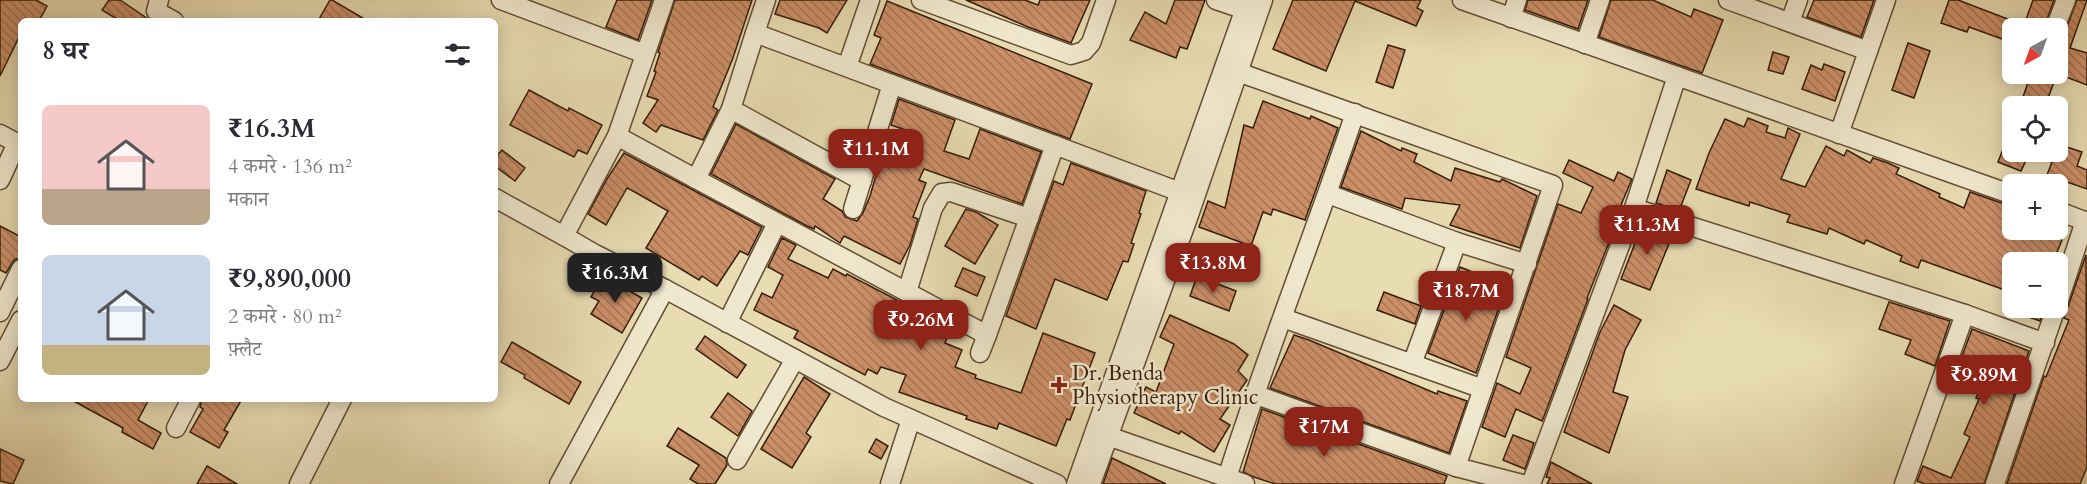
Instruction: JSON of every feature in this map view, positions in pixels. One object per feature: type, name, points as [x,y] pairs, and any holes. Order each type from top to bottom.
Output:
[{"type":"street","points":[[501,0],[645,54]]},
{"type":"street","points":[[564,236],[617,136],[664,0]]},
{"type":"street","points":[[696,179],[731,109],[766,0]]},
{"type":"street","points":[[847,67],[870,0]]},
{"type":"street","points":[[921,0],[1071,55],[1084,51],[1091,43],[1106,0]]},
{"type":"street","points":[[1216,0],[1253,6]]},
{"type":"street","points":[[1462,0],[2002,191]]},
{"type":"street","points":[[1511,18],[1517,0]]},
{"type":"street","points":[[1585,44],[1600,0]]},
{"type":"street","points":[[1728,0],[1868,51]]},
{"type":"street","points":[[1790,22],[1798,0]]},
{"type":"street","points":[[1839,134],[1886,0]]},
{"type":"street","points":[[2059,18],[2066,0]]},
{"type":"street","points":[[1091,484],[1188,218],[1238,72],[1253,6]]},
{"type":"street","points":[[1076,484],[1180,192],[1253,6]]},
{"type":"street","points":[[155,11],[168,18]]},
{"type":"street","points":[[754,33],[1180,192]]},
{"type":"street","points":[[1238,72],[1553,185],[1456,467]]},
{"type":"street","points":[[1531,484],[1634,208],[1677,76]]},
{"type":"street","points":[[853,209],[892,84]]},
{"type":"street","points":[[731,109],[862,181]]},
{"type":"street","points":[[1227,478],[1254,394],[1328,194],[1355,113]]},
{"type":"street","points":[[0,134],[18,138]]},
{"type":"street","points":[[617,136],[987,335]]},
{"type":"street","points":[[0,180],[18,140]]},
{"type":"street","points":[[980,353],[1055,145]]},
{"type":"street","points":[[907,292],[933,208],[942,193],[951,192],[1029,218]]},
{"type":"street","points":[[1328,194],[1457,242],[1527,264]]},
{"type":"street","points":[[498,200],[595,254],[911,419],[1057,484]]},
{"type":"street","points":[[1634,208],[2045,343]]},
{"type":"street","points":[[2068,215],[2086,221],[2068,274]]},
{"type":"street","points":[[728,323],[777,223]]},
{"type":"street","points":[[1412,364],[1457,242]]},
{"type":"street","points":[[0,312],[6,286],[18,272]]},
{"type":"street","points":[[559,484],[665,289]]},
{"type":"street","points":[[1904,484],[1965,315]]},
{"type":"street","points":[[1283,318],[1483,389]]},
{"type":"street","points":[[1995,484],[2053,318]]},
{"type":"street","points":[[0,361],[18,326]]},
{"type":"street","points":[[737,460],[795,359]]},
{"type":"street","points":[[1254,394],[1456,467],[1522,484]]},
{"type":"street","points":[[176,428],[189,402]]},
{"type":"street","points":[[299,484],[340,402]]},
{"type":"street","points":[[890,484],[911,419]]},
{"type":"street","points":[[1108,436],[1245,484]]},
{"type":"building","points":[[0,0],[36,0],[47,6],[41,18],[18,18],[18,39],[0,76]]},
{"type":"building","points":[[109,0],[120,0],[147,18],[115,18],[102,10]]},
{"type":"building","points":[[332,0],[363,18],[320,18]]},
{"type":"building","points":[[617,0],[652,0],[638,40],[606,27]]},
{"type":"building","points":[[675,0],[752,0],[733,58],[713,107],[718,110],[703,140],[661,125],[656,132],[643,123],[658,100],[647,96],[656,72],[654,71],[660,53],[658,52]]},
{"type":"building","points":[[780,0],[847,0],[827,33],[819,28],[775,14]]},
{"type":"building","points":[[966,0],[1025,0],[1038,5],[1040,0],[1090,0],[1071,43]]},
{"type":"building","points":[[1175,0],[1205,0],[1187,49],[1180,47],[1176,58],[1130,40],[1145,12],[1166,24]]},
{"type":"building","points":[[1293,0],[1421,0],[1417,8],[1423,11],[1416,26],[1355,1],[1326,71],[1273,49]]},
{"type":"building","points":[[1528,0],[1588,0],[1578,29],[1525,10]]},
{"type":"building","points":[[1611,0],[1653,0],[1691,17],[1694,9],[1723,20],[1702,73],[1599,37]]},
{"type":"building","points":[[1814,0],[1874,0],[1861,37],[1807,17]]},
{"type":"building","points":[[1949,0],[1958,0],[2005,18],[2002,18],[2002,39],[1969,27],[1967,32],[1941,23]]},
{"type":"building","points":[[2033,0],[2054,0],[2048,18],[2027,18]]},
{"type":"building","points":[[2077,0],[2087,0],[2070,48],[2087,53],[2087,85],[2068,78],[2068,24]]},
{"type":"building","points":[[887,1],[1092,84],[1070,139],[870,64],[881,38],[874,35]]},
{"type":"building","points":[[1908,43],[1930,51],[1914,98],[1892,90]]},
{"type":"building","points":[[1388,45],[1405,50],[1393,88],[1376,82]]},
{"type":"building","points":[[1773,52],[1789,57],[1783,74],[1768,70]]},
{"type":"building","points":[[1824,64],[1845,72],[1835,101],[1802,89],[1811,65],[1822,70]]},
{"type":"building","points":[[2028,84],[2053,84],[2049,96],[2023,96]]},
{"type":"building","points":[[529,90],[568,111],[569,108],[602,125],[587,154],[578,150],[574,157],[510,125]]},
{"type":"building","points":[[899,99],[955,120],[944,151],[969,159],[980,129],[1041,152],[1022,204],[924,169],[919,180],[926,183],[913,217],[918,219],[910,245],[900,264],[844,236],[840,243],[815,226],[814,229],[807,226],[711,174],[736,124],[835,179],[823,199],[842,211],[845,217],[857,221],[870,196],[882,155],[909,166],[920,135],[891,125]]},
{"type":"building","points":[[1263,101],[1310,119],[1311,116],[1338,128],[1305,220],[1273,209],[1271,215],[1263,212],[1251,246],[1199,227],[1208,201],[1225,208],[1244,125],[1253,128]]},
{"type":"building","points":[[1748,118],[1768,126],[1766,132],[1785,138],[1788,128],[1800,134],[1781,179],[1805,187],[1826,146],[1844,156],[1847,150],[1870,163],[1873,158],[1899,168],[1896,174],[1964,208],[1970,192],[2002,203],[2002,240],[2062,240],[2057,252],[2002,252],[2002,289],[1921,260],[1918,268],[1900,261],[1902,256],[1866,240],[1864,244],[1829,228],[1827,234],[1787,222],[1790,215],[1750,202],[1749,206],[1696,189],[1725,119],[1744,127]]},
{"type":"building","points":[[1361,131],[1401,151],[1402,148],[1417,154],[1414,162],[1451,181],[1455,168],[1500,182],[1502,179],[1537,196],[1520,248],[1450,225],[1460,205],[1405,198],[1402,209],[1341,187]]},
{"type":"building","points":[[2068,147],[2082,152],[2077,166],[2087,170],[2087,189],[2068,182],[2068,174],[2047,174],[2052,162],[2068,162]]},
{"type":"building","points":[[502,150],[525,168],[515,181],[498,168],[498,155]]},
{"type":"building","points":[[2002,152],[2002,162],[2025,162],[2021,171],[1998,162]]},
{"type":"building","points":[[624,153],[762,227],[748,255],[740,251],[717,286],[702,276],[699,280],[646,248],[668,211],[633,191],[627,188],[606,225],[588,214]]},
{"type":"building","points":[[1569,160],[1614,181],[1618,172],[1632,179],[1607,238],[1610,240],[1543,419],[1542,421],[1516,409],[1505,437],[1482,427],[1497,383],[1520,394],[1531,368],[1506,357],[1558,204],[1581,213],[1593,187],[1563,173]]},
{"type":"building","points":[[1071,163],[1146,191],[1128,262],[1123,261],[1107,300],[1055,279],[1036,329],[1006,316],[1054,181],[1063,185]]},
{"type":"building","points":[[1667,170],[1691,180],[1679,211],[1656,203]]},
{"type":"building","points":[[966,209],[998,225],[975,264],[945,246]]},
{"type":"building","points":[[1643,223],[1673,234],[1650,290],[1621,279]]},
{"type":"building","points":[[0,226],[18,235],[18,259],[14,260],[6,273],[0,270]]},
{"type":"building","points":[[782,238],[796,245],[788,259],[828,278],[833,269],[846,276],[847,274],[951,328],[945,343],[962,350],[955,367],[976,375],[975,378],[1021,393],[1043,333],[1095,353],[1070,420],[1067,419],[1056,446],[999,423],[997,429],[966,419],[967,416],[899,392],[906,375],[881,367],[877,374],[868,369],[865,375],[794,338],[798,331],[754,310],[762,293],[772,298],[783,275],[768,267]]},
{"type":"building","points":[[2086,255],[2087,467],[2080,484],[2007,484],[2044,376],[2046,377],[2069,320],[2064,318],[2068,318],[2068,307]]},
{"type":"building","points":[[1460,267],[1485,277],[1481,287],[1503,296],[1476,373],[1428,353]]},
{"type":"building","points":[[963,268],[985,277],[977,296],[955,286]]},
{"type":"building","points":[[603,276],[642,298],[622,333],[591,314],[599,301],[591,297]]},
{"type":"building","points":[[1197,276],[1236,291],[1229,311],[1190,296]]},
{"type":"building","points":[[1384,292],[1421,306],[1415,324],[1377,310]]},
{"type":"building","points":[[1889,302],[1950,321],[1935,366],[1905,354],[1911,340],[1879,329]]},
{"type":"building","points":[[1614,305],[1641,320],[1625,350],[1613,392],[1628,397],[1609,453],[1564,432],[1600,332]]},
{"type":"building","points":[[1170,315],[1234,344],[1248,355],[1238,371],[1247,380],[1220,419],[1230,425],[1214,452],[1181,431],[1179,434],[1134,413],[1146,387],[1156,392],[1174,344],[1160,337]]},
{"type":"building","points":[[1972,329],[2029,351],[1984,484],[1925,484],[1917,481],[1923,466],[1951,478],[1970,437],[1964,434],[1979,399],[1976,398],[1984,379],[1957,370]]},
{"type":"building","points":[[1294,335],[1437,394],[1438,391],[1467,401],[1449,453],[1270,388]]},
{"type":"building","points":[[705,336],[746,365],[737,378],[696,349]]},
{"type":"building","points":[[512,342],[581,382],[569,404],[501,362]]},
{"type":"building","points":[[804,377],[830,394],[806,433],[811,437],[792,468],[761,449]]},
{"type":"building","points":[[728,393],[752,411],[738,436],[711,417]]},
{"type":"building","points":[[75,402],[147,402],[138,420],[161,433],[153,449],[122,432],[123,428]]},
{"type":"building","points":[[201,402],[240,402],[224,430],[228,432],[219,448],[190,432],[203,409],[200,407]]},
{"type":"building","points":[[1262,409],[1447,476],[1444,484],[1275,484],[1254,477],[1243,472]]},
{"type":"building","points":[[678,428],[726,458],[727,465],[715,484],[698,484],[690,479],[699,465],[667,446]]},
{"type":"building","points":[[1513,435],[1534,443],[1525,469],[1503,460]]},
{"type":"building","points":[[876,439],[888,446],[881,459],[869,452]]},
{"type":"building","points":[[0,449],[24,460],[13,484],[0,481]]},
{"type":"building","points":[[1112,458],[1166,484],[1103,484]]},
{"type":"building","points":[[1551,462],[1592,484],[1547,484],[1550,478],[1546,477]]},
{"type":"building","points":[[207,466],[237,484],[197,484]]},
{"type":"place","name":"Dr. Benda Physiotherapy Clinic","points":[[1059,385]]}]
